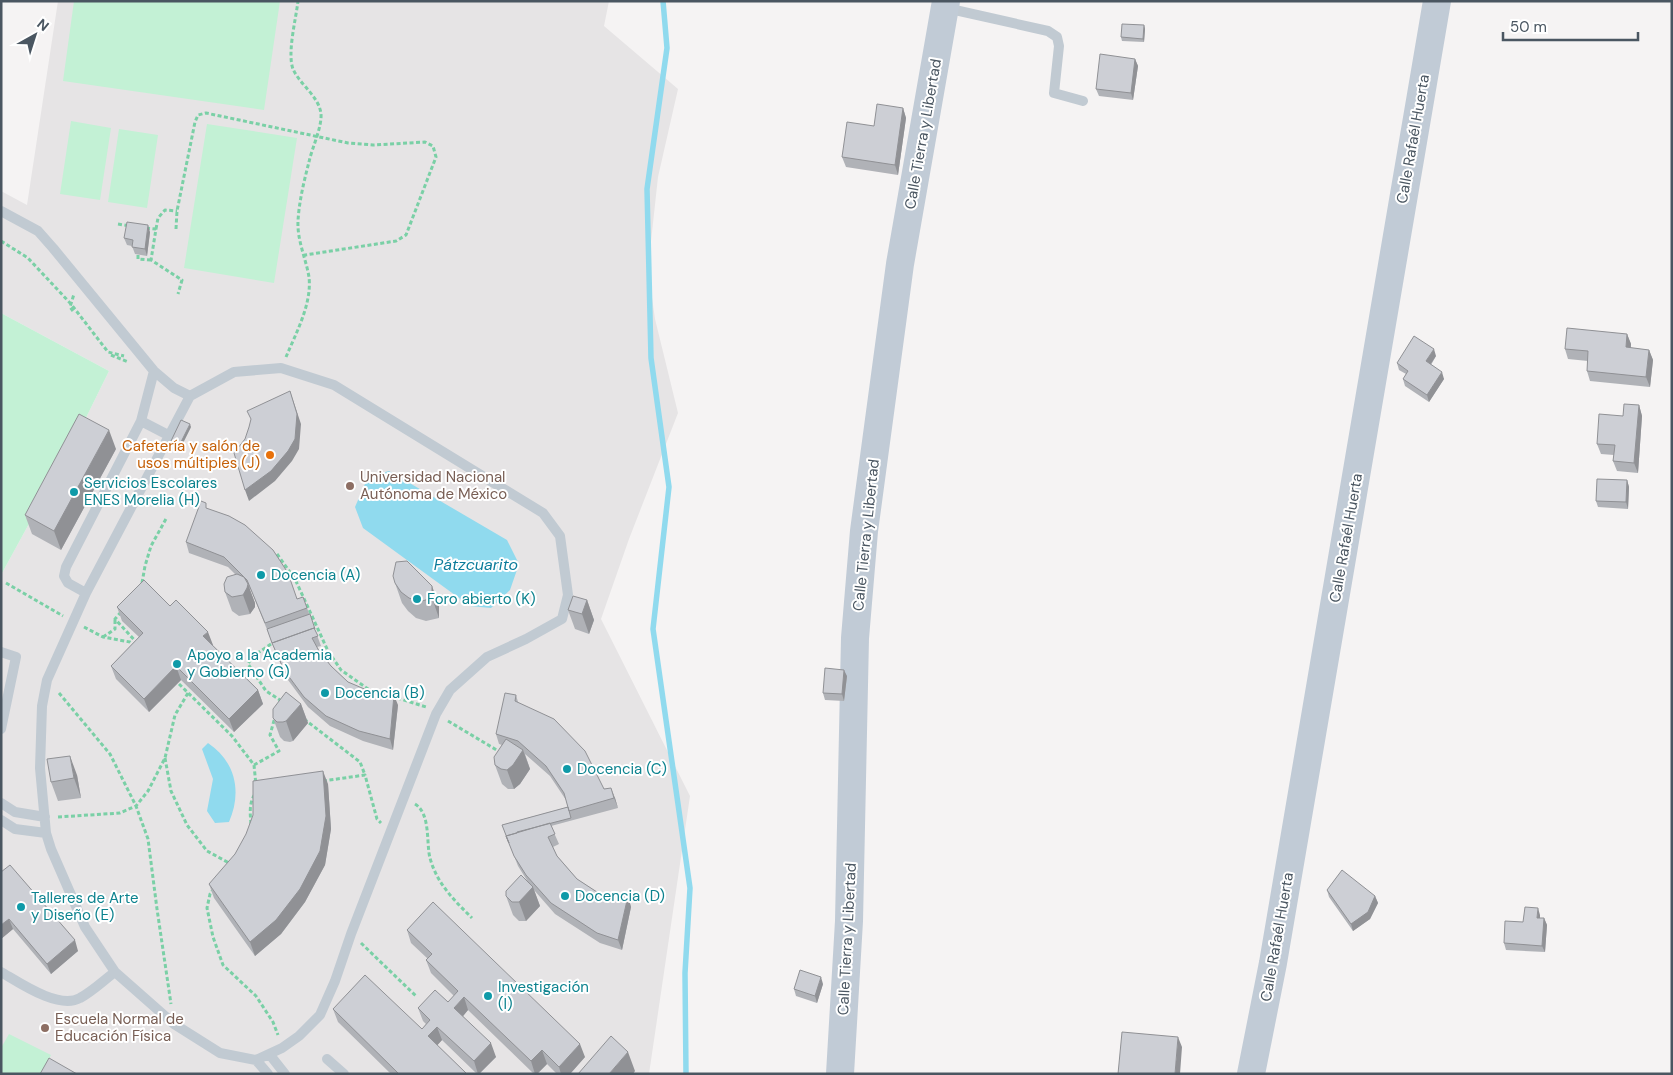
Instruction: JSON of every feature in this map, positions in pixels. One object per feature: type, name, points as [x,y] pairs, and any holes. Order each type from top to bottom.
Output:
[{"type":"street","name":"Calle Rafaél Huerta","points":[[1251,1074],[1275,953],[1437,1]]},
{"type":"street","name":"Calle Tierra y Libertad","points":[[840,1074],[849,921],[855,638],[864,532],[900,264],[946,5]]},
{"type":"lane","points":[[946,5],[1048,32],[1057,37],[1059,46],[1054,93],[1083,101]]},
{"type":"lane","points":[[1,211],[38,231],[154,371],[174,388],[190,396]]},
{"type":"lane","points":[[281,368],[334,385],[543,513],[560,536],[568,595],[562,619],[526,639],[487,657],[450,690],[436,714],[320,1016],[299,1036],[282,1048],[256,1060],[220,1052],[174,1024],[115,972],[85,927],[51,849],[46,833],[40,768],[42,706],[48,680],[86,593],[190,396],[234,372],[281,368]]},
{"type":"lane","points":[[86,593],[68,583],[64,576],[66,566],[141,422],[154,371]]},
{"type":"lane","points":[[141,422],[170,436]]},
{"type":"lane","points":[[1,652],[16,657],[1,729]]},
{"type":"lane","points":[[1,802],[15,812],[45,817]]},
{"type":"lane","points":[[1,820],[15,829],[46,833]]},
{"type":"lane","points":[[1,972],[38,993],[64,1002],[79,999],[115,972]]},
{"type":"lane","points":[[270,1055],[285,1074]]},
{"type":"lane","points":[[327,1059],[344,1074]]},
{"type":"lane","points":[[256,1060],[268,1074]]},
{"type":"path","points":[[281,368],[308,302],[309,280],[305,255],[299,238],[298,223],[308,163],[321,122],[321,112],[316,100],[292,68],[291,56],[298,1]]},
{"type":"path","points":[[176,229],[177,211],[198,115],[206,113],[348,143],[373,145],[426,142],[433,146],[436,157],[406,235],[396,241],[305,255]]},
{"type":"path","points":[[151,260],[158,218],[165,210],[177,211]]},
{"type":"path","points":[[127,234],[130,218]]},
{"type":"path","points":[[118,224],[135,226]]},
{"type":"path","points":[[141,227],[156,229]]},
{"type":"path","points":[[1,241],[28,258],[71,304],[108,352],[146,362]]},
{"type":"path","points":[[138,255],[138,259],[151,260],[182,280],[178,294]]},
{"type":"path","points":[[73,310],[107,353],[154,371]]},
{"type":"path","points":[[140,588],[143,581],[144,566],[151,546],[167,517]]},
{"type":"path","points":[[277,554],[295,579],[328,651],[341,670],[371,691],[424,705],[500,752]]},
{"type":"path","points":[[6,584],[103,637],[130,642],[143,650],[115,619]]},
{"type":"path","points":[[103,637],[115,629],[115,619],[123,609]]},
{"type":"path","points":[[271,644],[252,657],[248,664],[266,690],[288,706]]},
{"type":"path","points":[[48,680],[110,754],[136,806],[148,838],[174,1024]]},
{"type":"path","points":[[178,684],[232,736],[254,765],[257,791],[252,798],[250,810],[252,827]]},
{"type":"path","points":[[45,817],[120,813],[136,806],[148,791],[165,758],[174,715],[188,693]]},
{"type":"path","points":[[278,708],[280,700]]},
{"type":"path","points":[[254,765],[278,751],[270,734],[275,716]]},
{"type":"path","points":[[303,718],[360,762],[377,819],[390,833]]},
{"type":"path","points":[[165,758],[171,791],[187,825],[207,851],[232,864]]},
{"type":"path","points":[[316,782],[365,775]]},
{"type":"path","points":[[405,798],[419,807],[428,831],[430,858],[445,892],[472,918]]},
{"type":"path","points":[[228,870],[237,857]]},
{"type":"path","points":[[219,882],[210,894],[207,908],[213,937],[223,965],[256,996],[273,1022],[282,1048]]},
{"type":"path","points":[[351,934],[371,951],[417,997]]},
{"type":"shaded area","name":"Universidad Nacional Autónoma de México","points":[[58,1],[609,1],[604,26],[678,89],[658,177],[648,269],[655,319],[678,413],[629,539],[601,619],[690,796],[649,1074],[1,1074],[1,575],[78,434],[109,371],[1,313],[1,191],[27,205]]},
{"type":"green space","points":[[74,1],[280,1],[264,110],[63,81]]},
{"type":"green space","points":[[71,121],[111,128],[100,200],[60,194]]},
{"type":"green space","points":[[207,124],[297,138],[274,283],[184,268]]},
{"type":"green space","points":[[119,129],[158,135],[147,208],[108,202]]},
{"type":"green space","points":[[1,313],[109,371],[78,434],[1,575]]},
{"type":"green space","points":[[9,1034],[51,1055],[42,1074],[1,1074],[1,1048]]},
{"type":"water","name":"Pátzcuarito","points":[[389,471],[507,540],[519,564],[510,590],[491,608],[470,606],[363,528],[355,507],[368,477]]},
{"type":"water","points":[[208,743],[225,759],[234,778],[235,800],[229,822],[215,823],[207,811],[213,779],[202,749]]},
{"type":"building","points":[[1122,24],[1144,25],[1143,39],[1121,37]]},
{"type":"building","points":[[1100,54],[1135,59],[1131,93],[1096,89]]},
{"type":"building","points":[[877,104],[903,108],[895,165],[842,157],[847,122],[874,126]]},
{"type":"building","points":[[127,222],[148,225],[145,249],[132,247],[133,240],[124,238]]},
{"type":"building","points":[[1567,328],[1627,334],[1626,347],[1649,350],[1646,377],[1587,371],[1588,351],[1565,349]]},
{"type":"building","points":[[1414,336],[1434,349],[1426,361],[1442,372],[1427,395],[1403,379],[1408,371],[1397,363]]},
{"type":"building","name":"Cafetería y salón de usos múltiples (J)","points":[[290,391],[297,414],[295,439],[288,451],[271,471],[245,490],[234,453],[245,439],[249,427],[251,419],[247,411]]},
{"type":"building","points":[[1624,404],[1639,405],[1634,463],[1613,461],[1615,445],[1597,444],[1599,414],[1623,416]]},
{"type":"building","points":[[79,414],[109,430],[54,531],[25,515]]},
{"type":"building","points":[[181,420],[190,424],[179,446],[171,441]]},
{"type":"building","points":[[1597,479],[1627,480],[1626,502],[1596,501]]},
{"type":"building","name":"Docencia (A)","points":[[201,501],[206,503],[206,508],[229,516],[245,525],[273,550],[288,573],[297,599],[303,597],[307,608],[265,623],[247,580],[224,557],[186,542]]},
{"type":"building","points":[[407,561],[432,586],[432,598],[419,602],[401,592],[393,576],[396,562]]},
{"type":"building","points":[[237,574],[244,577],[248,584],[243,595],[232,597],[225,592],[224,584],[227,577]]},
{"type":"building","name":"Apoyo a la Academia y Gobierno (G)","points":[[144,580],[170,606],[176,600],[208,632],[203,636],[258,690],[229,719],[176,666],[144,699],[111,666],[143,633],[117,607]]},
{"type":"building","points":[[573,596],[587,600],[582,614],[568,610]]},
{"type":"building","points":[[310,614],[315,629],[272,643],[267,629]]},
{"type":"building","name":"Docencia (B)","points":[[314,628],[318,636],[312,638],[319,651],[348,682],[381,696],[381,691],[394,695],[390,739],[359,731],[326,716],[304,697],[284,670],[272,643]]},
{"type":"building","points":[[825,668],[844,670],[842,694],[823,693]]},
{"type":"building","points":[[286,692],[301,704],[286,721],[277,722],[273,718],[273,709]]},
{"type":"building","name":"Docencia (C)","points":[[505,693],[516,695],[515,701],[554,719],[585,751],[604,789],[611,788],[614,798],[569,811],[564,793],[546,766],[518,741],[496,734]]},
{"type":"building","points":[[506,739],[523,750],[513,765],[507,770],[495,765],[494,757]]},
{"type":"building","points":[[70,756],[74,778],[51,782],[47,759]]},
{"type":"building","points":[[323,771],[326,816],[320,851],[300,889],[276,920],[250,942],[209,884],[235,854],[246,834],[253,815],[253,781]]},
{"type":"building","points":[[568,807],[571,818],[506,836],[502,825]]},
{"type":"building","name":"Docencia (D)","points":[[550,823],[555,834],[548,837],[557,856],[577,879],[600,894],[614,899],[616,892],[628,896],[618,940],[597,933],[551,903],[526,875],[514,856],[506,836]]},
{"type":"building","name":"Talleres de Arte y Diseño (E)","points":[[10,865],[75,940],[47,964],[9,919],[1,925],[1,872]]},
{"type":"building","points":[[1342,870],[1375,896],[1368,912],[1351,924],[1327,890]]},
{"type":"building","points":[[521,875],[533,887],[519,902],[512,902],[506,896],[506,891]]},
{"type":"building","name":"Investigación (I)","points":[[433,902],[580,1044],[559,1067],[542,1050],[531,1061],[464,997],[454,1008],[491,1043],[474,1061],[437,1027],[428,1036],[467,1074],[399,1074],[333,1009],[365,975],[422,1029],[430,1020],[418,1008],[435,990],[448,1002],[458,991],[426,960],[432,954],[407,930]]},
{"type":"building","points":[[1525,907],[1538,908],[1537,918],[1544,918],[1542,946],[1504,943],[1505,921],[1523,922]]},
{"type":"building","points":[[800,970],[821,977],[815,996],[794,989]]},
{"type":"building","points":[[1122,1032],[1178,1037],[1175,1074],[1118,1074]]},
{"type":"building","points":[[611,1036],[628,1052],[609,1074],[578,1074]]},
{"type":"building","points":[[49,1058],[77,1074],[40,1074]]},
{"type":"waterway","points":[[663,1],[667,48],[647,189],[651,358],[669,487],[653,629],[690,888],[685,973],[686,1074]]},
{"type":"place","name":"Cafetería y salón de usos múltiples (J)","points":[[270,455]]},
{"type":"place","name":"Universidad Nacional Autónoma de México","points":[[350,486]]},
{"type":"place","name":"Servicios Escolares ENES Morelia (H)","points":[[74,492]]},
{"type":"place","name":"Docencia (A)","points":[[261,575]]},
{"type":"place","name":"Foro abierto (K)","points":[[417,599]]},
{"type":"place","name":"Apoyo a la Academia y Gobierno (G)","points":[[177,664]]},
{"type":"place","name":"Docencia (B)","points":[[325,693]]},
{"type":"place","name":"Docencia (C)","points":[[567,769]]},
{"type":"place","name":"Docencia (D)","points":[[565,896]]},
{"type":"place","name":"Talleres de Arte y Diseño (E)","points":[[21,907]]},
{"type":"place","name":"Investigación (I)","points":[[488,996]]},
{"type":"place","name":"Escuela Normal de Educación Física","points":[[45,1028]]}]
